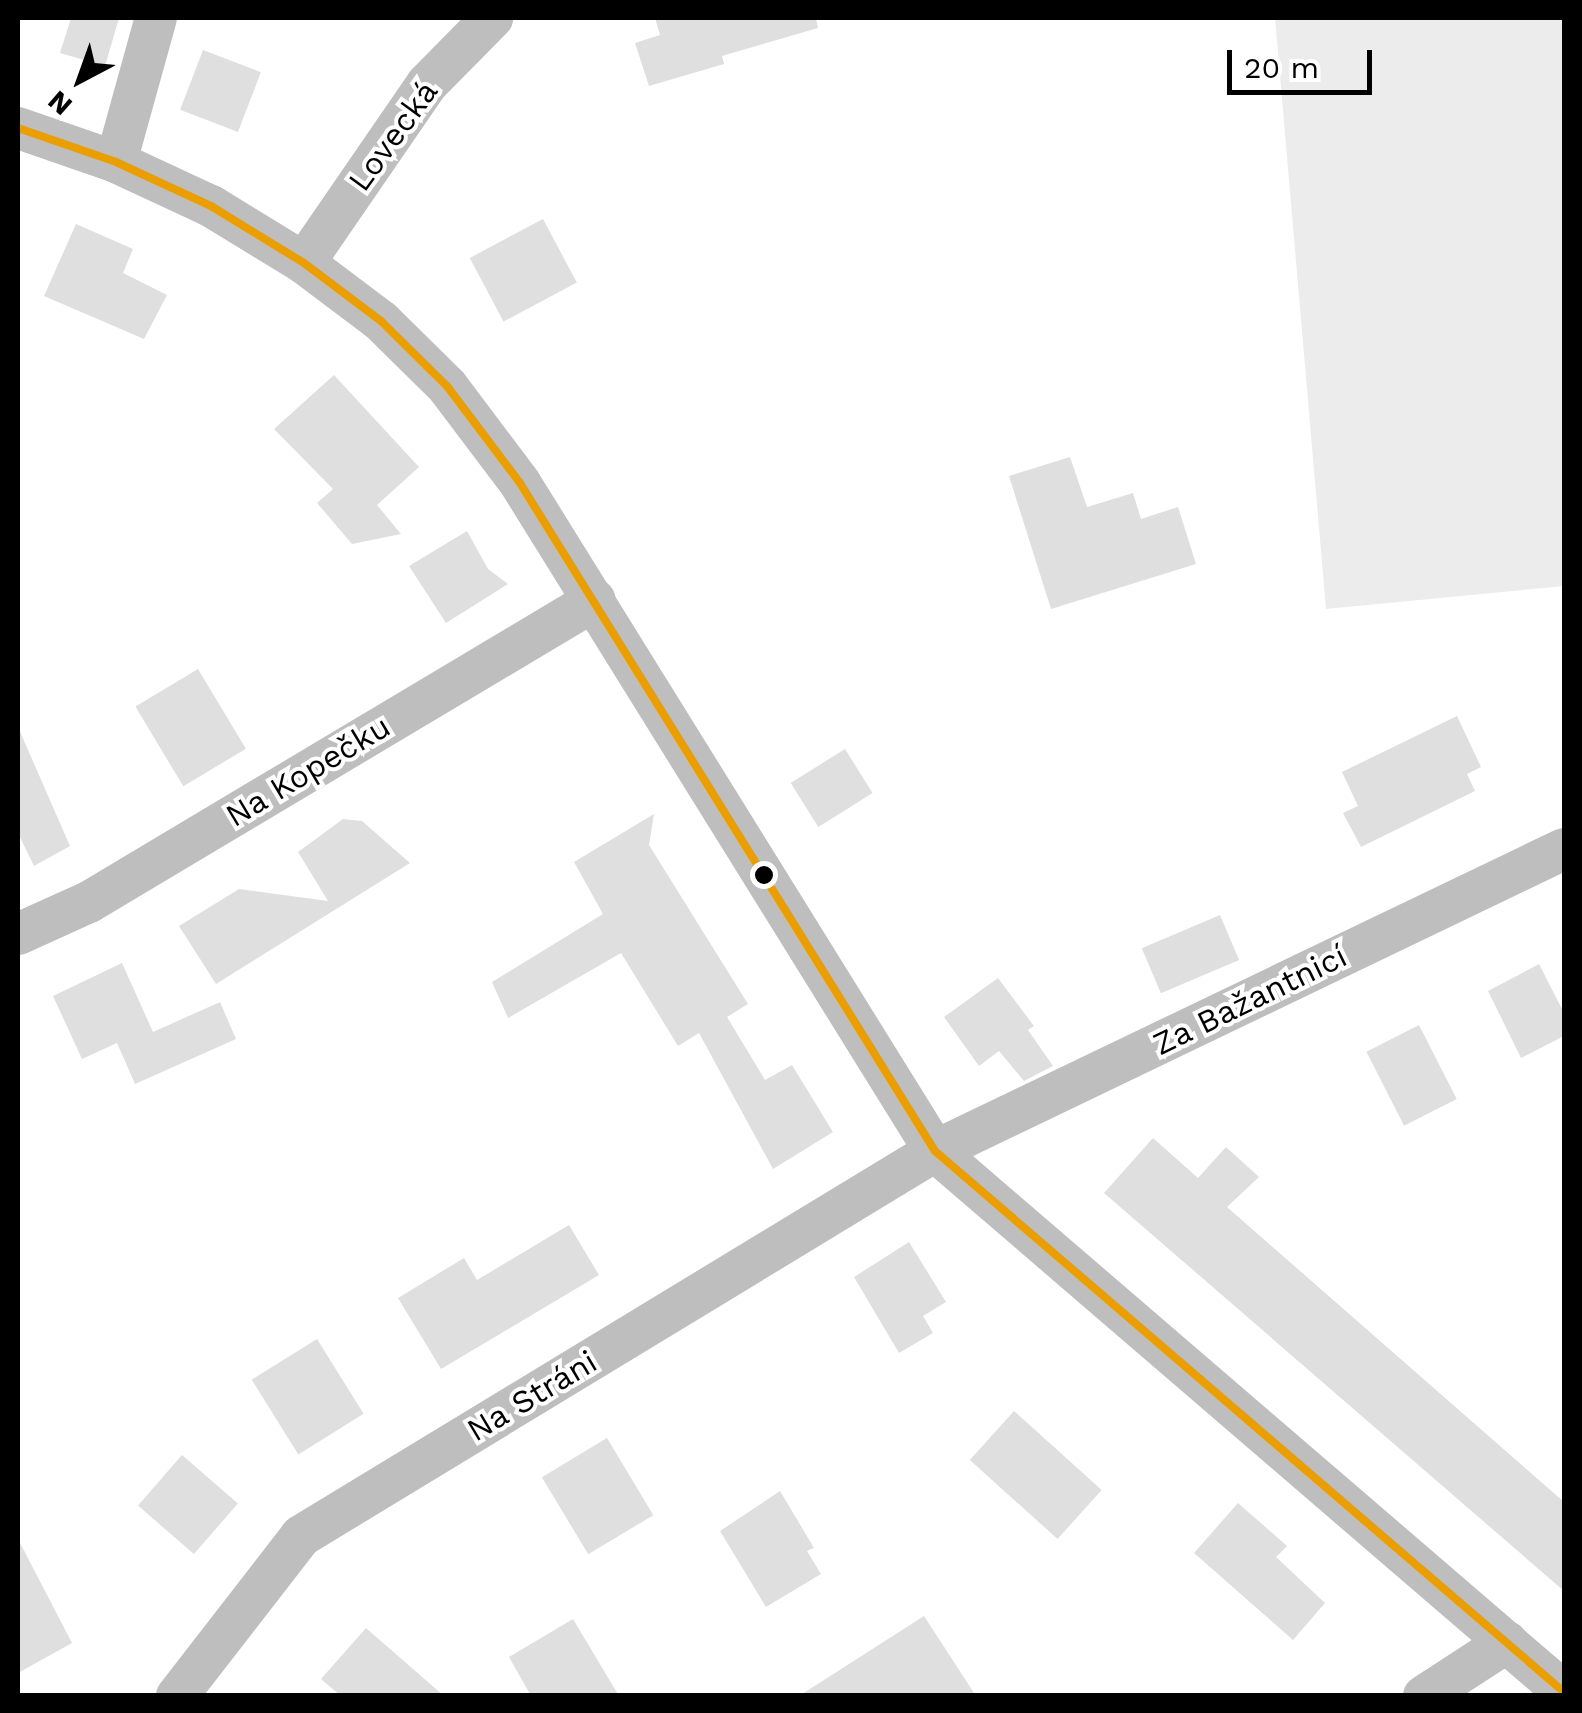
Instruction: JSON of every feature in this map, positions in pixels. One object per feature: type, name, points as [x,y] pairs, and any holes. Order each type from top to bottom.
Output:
[{"type":"street","points":[[116,162],[156,18]]},
{"type":"street","name":"Lovecká","points":[[304,263],[427,84],[492,18]]},
{"type":"street","points":[[18,128],[116,162],[211,206],[304,263],[381,321],[447,386],[520,483],[595,600],[934,1151],[1507,1642],[1561,1682]]},
{"type":"street","name":"Na Kopečku","points":[[18,934],[89,902],[595,600]]},
{"type":"street","name":"Za Bažantnicí","points":[[934,1151],[1564,849]]},
{"type":"street","name":"Na Stráni","points":[[177,1696],[302,1536],[934,1151]]},
{"type":"street","points":[[1424,1696],[1507,1642]]},
{"type":"shaded area","points":[[1275,18],[1564,18],[1564,586],[1326,609]]},
{"type":"building","points":[[71,18],[119,18],[105,66],[60,53]]},
{"type":"building","points":[[655,18],[816,18],[818,28],[722,56],[724,64],[649,86],[635,43],[660,35]]},
{"type":"building","points":[[203,50],[261,72],[238,132],[180,110]]},
{"type":"building","points":[[543,219],[577,283],[504,322],[470,258]]},
{"type":"building","points":[[76,224],[133,249],[123,273],[167,295],[144,339],[44,296]]},
{"type":"building","points":[[334,375],[419,467],[377,505],[401,534],[352,544],[317,503],[333,489],[274,429]]},
{"type":"building","points":[[1070,457],[1087,507],[1133,493],[1141,519],[1178,507],[1196,564],[1051,609],[1009,476]]},
{"type":"building","points":[[467,531],[488,569],[508,584],[446,623],[409,566]]},
{"type":"building","points":[[198,669],[246,749],[183,786],[135,707]]},
{"type":"building","points":[[1457,716],[1481,767],[1467,774],[1475,791],[1361,847],[1343,813],[1358,806],[1342,772]]},
{"type":"building","points":[[18,727],[70,846],[34,866],[18,833]]},
{"type":"building","points":[[845,749],[873,793],[818,827],[791,783]]},
{"type":"building","points":[[654,814],[649,845],[748,1004],[727,1017],[765,1080],[792,1065],[833,1132],[773,1169],[699,1033],[678,1046],[621,953],[508,1018],[492,982],[603,914],[574,862]]},
{"type":"building","points":[[343,819],[362,821],[410,863],[216,984],[179,926],[239,889],[328,901],[298,852]]},
{"type":"building","points":[[1220,915],[1239,960],[1161,993],[1142,948]]},
{"type":"building","points":[[122,963],[153,1032],[220,1002],[236,1039],[135,1084],[117,1043],[82,1059],[53,996]]},
{"type":"building","points":[[1539,964],[1564,1013],[1564,1036],[1521,1058],[1488,991]]},
{"type":"building","points":[[998,978],[1034,1026],[1028,1030],[1053,1066],[1024,1081],[999,1051],[979,1066],[944,1017]]},
{"type":"building","points":[[1419,1025],[1457,1099],[1404,1126],[1366,1052]]},
{"type":"building","points":[[1153,1138],[1198,1178],[1226,1147],[1259,1177],[1227,1207],[1564,1502],[1564,1591],[1104,1193]]},
{"type":"building","points":[[569,1225],[599,1275],[441,1369],[398,1298],[464,1258],[477,1280]]},
{"type":"building","points":[[909,1242],[946,1302],[923,1316],[933,1333],[899,1353],[854,1277]]},
{"type":"building","points":[[317,1339],[364,1414],[298,1454],[252,1380]]},
{"type":"building","points":[[1014,1411],[1102,1490],[1058,1539],[970,1460]]},
{"type":"building","points":[[607,1438],[653,1515],[588,1554],[542,1477]]},
{"type":"building","points":[[182,1455],[238,1504],[194,1554],[138,1506]]},
{"type":"building","points":[[780,1491],[814,1548],[807,1551],[821,1574],[766,1607],[720,1531]]},
{"type":"building","points":[[1238,1503],[1287,1546],[1276,1557],[1325,1603],[1293,1640],[1194,1553]]},
{"type":"building","points":[[18,1539],[72,1643],[18,1673]]},
{"type":"building","points":[[924,1616],[976,1696],[799,1696]]},
{"type":"building","points":[[573,1619],[619,1696],[531,1696],[509,1657]]},
{"type":"building","points":[[366,1628],[444,1696],[341,1696],[321,1679]]},
{"type":"transit line","points":[[18,128],[116,162],[211,206],[304,263],[381,321],[447,386],[520,483],[935,1151],[1564,1692]]}]
